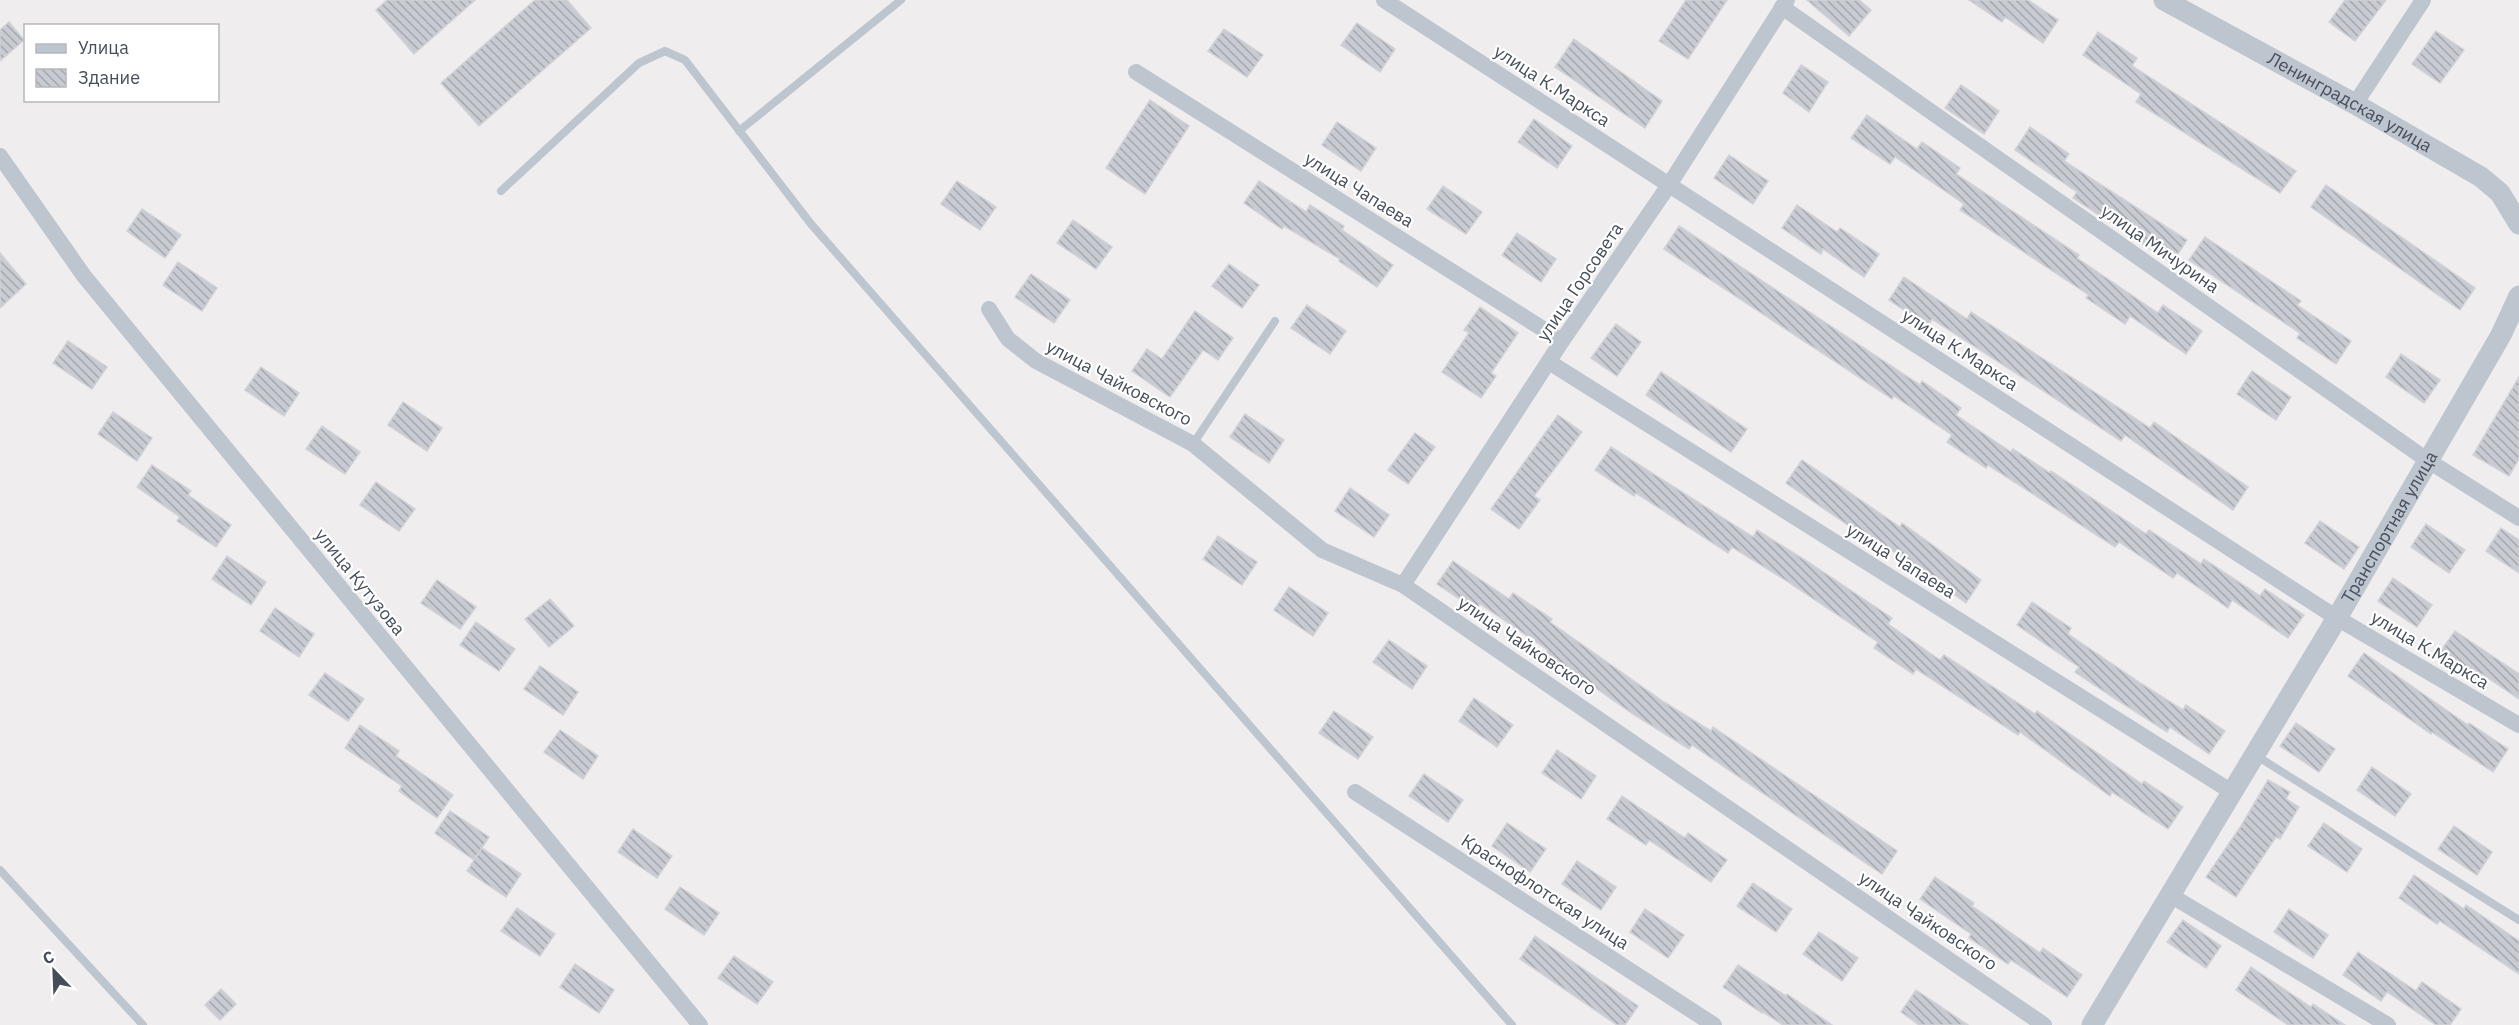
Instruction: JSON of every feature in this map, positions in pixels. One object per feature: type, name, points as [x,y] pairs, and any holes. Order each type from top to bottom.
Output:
[{"type":"street","name":"улица К.Маркса","points":[[1384,0],[2337,618],[2519,726]]},
{"type":"street","name":"Ленинградская улица","points":[[2164,0],[2355,104],[2481,177],[2500,193],[2519,224]]},
{"type":"street","points":[[2355,104],[2423,0]]},
{"type":"street","name":"улица Горсовета","points":[[1403,585],[1562,341],[1670,185],[1784,4]]},
{"type":"street","name":"улица Мичурина","points":[[1784,4],[2427,460],[2519,519]]},
{"type":"street","name":"улица Чапаева","points":[[1136,72],[1562,341]]},
{"type":"street","name":"улица Кутузова","points":[[0,156],[84,276],[700,1025]]},
{"type":"street","name":"Транспортная улица","points":[[2092,1025],[2337,618],[2501,335],[2519,297]]},
{"type":"street","name":"улица Чайковского","points":[[988,309],[1008,339],[1036,361],[1193,444],[1322,550],[1403,585],[2044,1025]]},
{"type":"street","name":"улица Чапаева","points":[[1550,362],[2232,792]]},
{"type":"street","name":"Краснофлотская улица","points":[[1355,792],[1714,1025]]},
{"type":"street","points":[[2170,895],[2388,1025]]},
{"type":"lane","points":[[739,131],[901,0]]},
{"type":"lane","points":[[501,191],[639,63],[665,51],[685,60],[811,224],[1512,1025]]},
{"type":"lane","points":[[1193,444],[1275,321]]},
{"type":"lane","points":[[2255,755],[2519,920]]},
{"type":"lane","points":[[0,870],[143,1025]]},
{"type":"building","points":[[387,0],[475,0],[414,54],[376,10]]},
{"type":"building","points":[[535,0],[567,0],[591,28],[479,126],[441,83]]},
{"type":"building","points":[[1686,0],[1727,0],[1688,59],[1659,41]]},
{"type":"building","points":[[1807,0],[1859,0],[1871,10],[1849,36]]},
{"type":"building","points":[[1969,0],[2028,0],[2058,20],[2043,43],[2005,17],[2002,22]]},
{"type":"building","points":[[2345,0],[2386,0],[2355,41],[2329,22]]},
{"type":"building","points":[[9,22],[24,40],[0,61],[0,30]]},
{"type":"building","points":[[1357,23],[1395,49],[1380,72],[1341,45]]},
{"type":"building","points":[[1224,29],[1263,55],[1247,77],[1208,51]]},
{"type":"building","points":[[2436,31],[2464,50],[2440,83],[2412,64]]},
{"type":"building","points":[[2098,32],[2137,58],[2132,66],[2296,171],[2280,193],[2136,102],[2141,94],[2083,55]]},
{"type":"building","points":[[1574,39],[1662,101],[1645,128],[1555,67]]},
{"type":"building","points":[[1801,65],[1828,82],[1809,112],[1783,93]]},
{"type":"building","points":[[1961,85],[1999,111],[1984,134],[1945,108]]},
{"type":"building","points":[[1150,100],[1189,126],[1145,194],[1106,168]]},
{"type":"building","points":[[1867,115],[1917,149],[1922,142],[1960,168],[1956,174],[2079,255],[2077,258],[2158,313],[2163,305],[2202,331],[2186,354],[2130,316],[2125,324],[2086,298],[2089,295],[1960,210],[1964,204],[1895,157],[1890,164],[1851,138]]},
{"type":"building","points":[[1534,119],[1572,146],[1557,168],[1518,142]]},
{"type":"building","points":[[1337,122],[1376,148],[1361,171],[1322,145]]},
{"type":"building","points":[[2030,127],[2069,154],[2064,161],[2187,240],[2172,263],[2073,198],[2077,192],[2015,150]]},
{"type":"building","points":[[1729,155],[1768,181],[1753,204],[1714,178]]},
{"type":"building","points":[[957,181],[996,207],[980,230],[941,204]]},
{"type":"building","points":[[1259,181],[1306,212],[1310,205],[1344,226],[1342,230],[1393,265],[1377,287],[1339,261],[1340,259],[1284,226],[1282,229],[1244,203]]},
{"type":"building","points":[[2326,185],[2475,288],[2460,310],[2311,207]]},
{"type":"building","points":[[1443,186],[1482,212],[1466,234],[1427,209]]},
{"type":"building","points":[[1797,205],[1837,232],[1840,228],[1879,254],[1864,277],[1823,249],[1821,254],[1782,228]]},
{"type":"building","points":[[142,209],[181,235],[165,258],[127,231]]},
{"type":"building","points":[[1073,220],[1112,247],[1096,269],[1057,243]]},
{"type":"building","points":[[1679,226],[1920,385],[1922,381],[1961,408],[1956,415],[2011,452],[2013,449],[2050,473],[2051,471],[2146,534],[2149,530],[2201,564],[2204,559],[2260,596],[2265,589],[2304,615],[2288,638],[2232,600],[2228,608],[2177,573],[2173,578],[2119,542],[2115,547],[1988,465],[1986,468],[1947,442],[1952,435],[1894,396],[1892,399],[1664,249]]},
{"type":"building","points":[[1517,233],[1556,259],[1541,282],[1502,255]]},
{"type":"building","points":[[2205,237],[2301,301],[2297,305],[2351,341],[2336,364],[2297,338],[2300,333],[2189,260]]},
{"type":"building","points":[[0,253],[26,284],[0,308]]},
{"type":"building","points":[[178,262],[217,288],[202,311],[163,285]]},
{"type":"building","points":[[1229,264],[1259,285],[1242,308],[1212,286]]},
{"type":"building","points":[[1031,274],[1070,300],[1054,323],[1015,297]]},
{"type":"building","points":[[1904,277],[1967,319],[1971,312],[2150,428],[2154,422],[2248,487],[2233,510],[2125,435],[2121,441],[1932,319],[1928,326],[1889,300]]},
{"type":"building","points":[[1307,305],[1346,331],[1330,354],[1291,328]]},
{"type":"building","points":[[1480,307],[1518,333],[1491,373],[1496,376],[1481,398],[1442,372],[1469,333],[1464,330]]},
{"type":"building","points":[[1195,311],[1233,338],[1218,360],[1203,350],[1170,397],[1132,371],[1147,349],[1162,359]]},
{"type":"building","points":[[1616,324],[1641,342],[1617,376],[1591,358]]},
{"type":"building","points":[[68,341],[107,367],[92,389],[53,363]]},
{"type":"building","points":[[2401,354],[2440,380],[2424,403],[2386,377]]},
{"type":"building","points":[[261,367],[299,393],[284,416],[245,390]]},
{"type":"building","points":[[2252,371],[2291,397],[2276,420],[2237,394]]},
{"type":"building","points":[[1661,372],[1747,429],[1731,452],[1646,395]]},
{"type":"building","points":[[2519,377],[2519,459],[2509,476],[2473,455]]},
{"type":"building","points":[[403,402],[442,428],[427,451],[388,425]]},
{"type":"building","points":[[113,412],[152,438],[137,461],[98,434]]},
{"type":"building","points":[[1245,414],[1284,440],[1269,463],[1230,437]]},
{"type":"building","points":[[1558,415],[1582,432],[1534,496],[1540,500],[1519,529],[1491,509]]},
{"type":"building","points":[[322,426],[360,452],[345,474],[306,449]]},
{"type":"building","points":[[1415,433],[1435,447],[1408,484],[1388,470]]},
{"type":"building","points":[[1611,447],[1753,537],[1757,530],[1805,560],[1892,618],[1888,624],[1940,660],[1944,655],[2035,714],[2037,711],[2142,784],[2144,781],[2183,807],[2168,829],[2112,792],[2110,796],[2020,732],[2018,735],[1916,669],[1913,674],[1874,648],[1878,642],[1782,578],[1732,547],[1728,553],[1636,493],[1634,496],[1595,470]]},
{"type":"building","points":[[1802,460],[1900,527],[1902,523],[1981,580],[1966,603],[1869,534],[1867,538],[1786,483]]},
{"type":"building","points":[[152,465],[191,491],[188,495],[231,525],[216,547],[177,521],[180,517],[137,487]]},
{"type":"building","points":[[376,482],[415,509],[399,531],[360,505]]},
{"type":"building","points":[[1350,488],[1389,515],[1374,537],[1335,511]]},
{"type":"building","points":[[2320,521],[2359,547],[2344,569],[2305,543]]},
{"type":"building","points":[[2426,524],[2465,550],[2449,573],[2411,547]]},
{"type":"building","points":[[2501,528],[2519,540],[2519,573],[2486,551]]},
{"type":"building","points":[[1218,536],[1257,562],[1242,585],[1203,559]]},
{"type":"building","points":[[227,556],[266,582],[251,605],[212,579]]},
{"type":"building","points":[[1453,561],[1509,599],[1513,593],[1552,619],[1550,622],[1664,702],[1711,731],[1713,727],[1897,851],[1882,874],[1692,745],[1689,749],[1633,714],[1546,653],[1548,650],[1480,604],[1476,610],[1437,584]]},
{"type":"building","points":[[2393,578],[2432,605],[2417,627],[2378,601]]},
{"type":"building","points":[[437,580],[476,607],[460,629],[421,603]]},
{"type":"building","points":[[1289,587],[1328,613],[1313,636],[1274,610]]},
{"type":"building","points":[[550,599],[574,626],[549,647],[525,619]]},
{"type":"building","points":[[2032,602],[2071,628],[2068,634],[2142,684],[2183,710],[2186,705],[2225,731],[2209,754],[2170,727],[2167,732],[2075,672],[2079,667],[2017,625]]},
{"type":"building","points":[[275,608],[314,634],[299,657],[260,631]]},
{"type":"building","points":[[476,622],[515,649],[499,671],[460,645]]},
{"type":"building","points":[[2455,631],[2519,674],[2519,699],[2482,674],[2478,680],[2439,653]]},
{"type":"building","points":[[1389,640],[1427,666],[1412,689],[1373,662]]},
{"type":"building","points":[[2364,653],[2468,725],[2469,723],[2508,749],[2493,772],[2432,732],[2431,734],[2348,676]]},
{"type":"building","points":[[540,666],[578,692],[563,715],[524,689]]},
{"type":"building","points":[[325,673],[364,699],[348,721],[309,695]]},
{"type":"building","points":[[1474,698],[1513,725],[1497,747],[1459,721]]},
{"type":"building","points":[[1334,711],[1373,737],[1358,759],[1319,733]]},
{"type":"building","points":[[2296,723],[2335,749],[2319,772],[2280,746]]},
{"type":"building","points":[[360,725],[399,751],[396,756],[453,795],[437,818],[399,791],[402,786],[345,748]]},
{"type":"building","points":[[560,730],[598,756],[583,779],[544,752]]},
{"type":"building","points":[[1557,750],[1596,776],[1581,799],[1542,773]]},
{"type":"building","points":[[2372,767],[2411,794],[2395,816],[2357,790]]},
{"type":"building","points":[[1424,774],[1463,800],[1448,822],[1409,796]]},
{"type":"building","points":[[2268,780],[2290,792],[2286,799],[2299,807],[2280,839],[2276,837],[2236,897],[2206,877],[2241,826]]},
{"type":"building","points":[[1622,796],[1685,838],[1688,833],[1727,860],[1711,882],[1649,840],[1646,845],[1607,819]]},
{"type":"building","points":[[450,811],[489,837],[474,860],[435,833]]},
{"type":"building","points":[[1507,823],[1546,849],[1530,872],[1492,846]]},
{"type":"building","points":[[2324,823],[2362,849],[2347,872],[2308,846]]},
{"type":"building","points":[[2454,826],[2492,852],[2477,875],[2438,849]]},
{"type":"building","points":[[633,829],[672,856],[657,878],[618,852]]},
{"type":"building","points":[[482,848],[521,874],[506,897],[467,871]]},
{"type":"building","points":[[1577,861],[1616,887],[1601,910],[1562,884]]},
{"type":"building","points":[[2414,875],[2464,909],[2466,905],[2519,941],[2519,974],[2440,921],[2437,924],[2399,898]]},
{"type":"building","points":[[1935,877],[1974,903],[1972,906],[2040,953],[2043,948],[2082,975],[2067,997],[2011,960],[2008,964],[1969,938],[1971,934],[1920,899]]},
{"type":"building","points":[[1753,883],[1792,909],[1776,932],[1737,906]]},
{"type":"building","points":[[680,887],[719,913],[704,935],[665,909]]},
{"type":"building","points":[[517,908],[555,934],[540,956],[501,931]]},
{"type":"building","points":[[1645,909],[1684,935],[1668,958],[1630,932]]},
{"type":"building","points":[[2289,909],[2328,935],[2313,958],[2274,932]]},
{"type":"building","points":[[2183,920],[2221,946],[2206,968],[2167,942]]},
{"type":"building","points":[[1819,932],[1858,958],[1842,981],[1803,954]]},
{"type":"building","points":[[1535,936],[1638,1006],[1625,1025],[1617,1025],[1520,959]]},
{"type":"building","points":[[2358,952],[2416,991],[2422,982],[2461,1009],[2450,1025],[2436,1025],[2387,992],[2381,1001],[2343,975]]},
{"type":"building","points":[[734,956],[773,982],[757,1004],[718,978]]},
{"type":"building","points":[[575,964],[614,990],[599,1013],[560,987]]},
{"type":"building","points":[[1738,965],[1786,996],[1787,994],[1832,1025],[1783,1025],[1762,1013],[1723,987]]},
{"type":"building","points":[[2251,967],[2311,1007],[2313,1004],[2345,1025],[2288,1025],[2236,990]]},
{"type":"building","points":[[221,989],[236,1004],[220,1020],[205,1005]]},
{"type":"building","points":[[1916,990],[1968,1025],[1919,1025],[1901,1012]]}]
